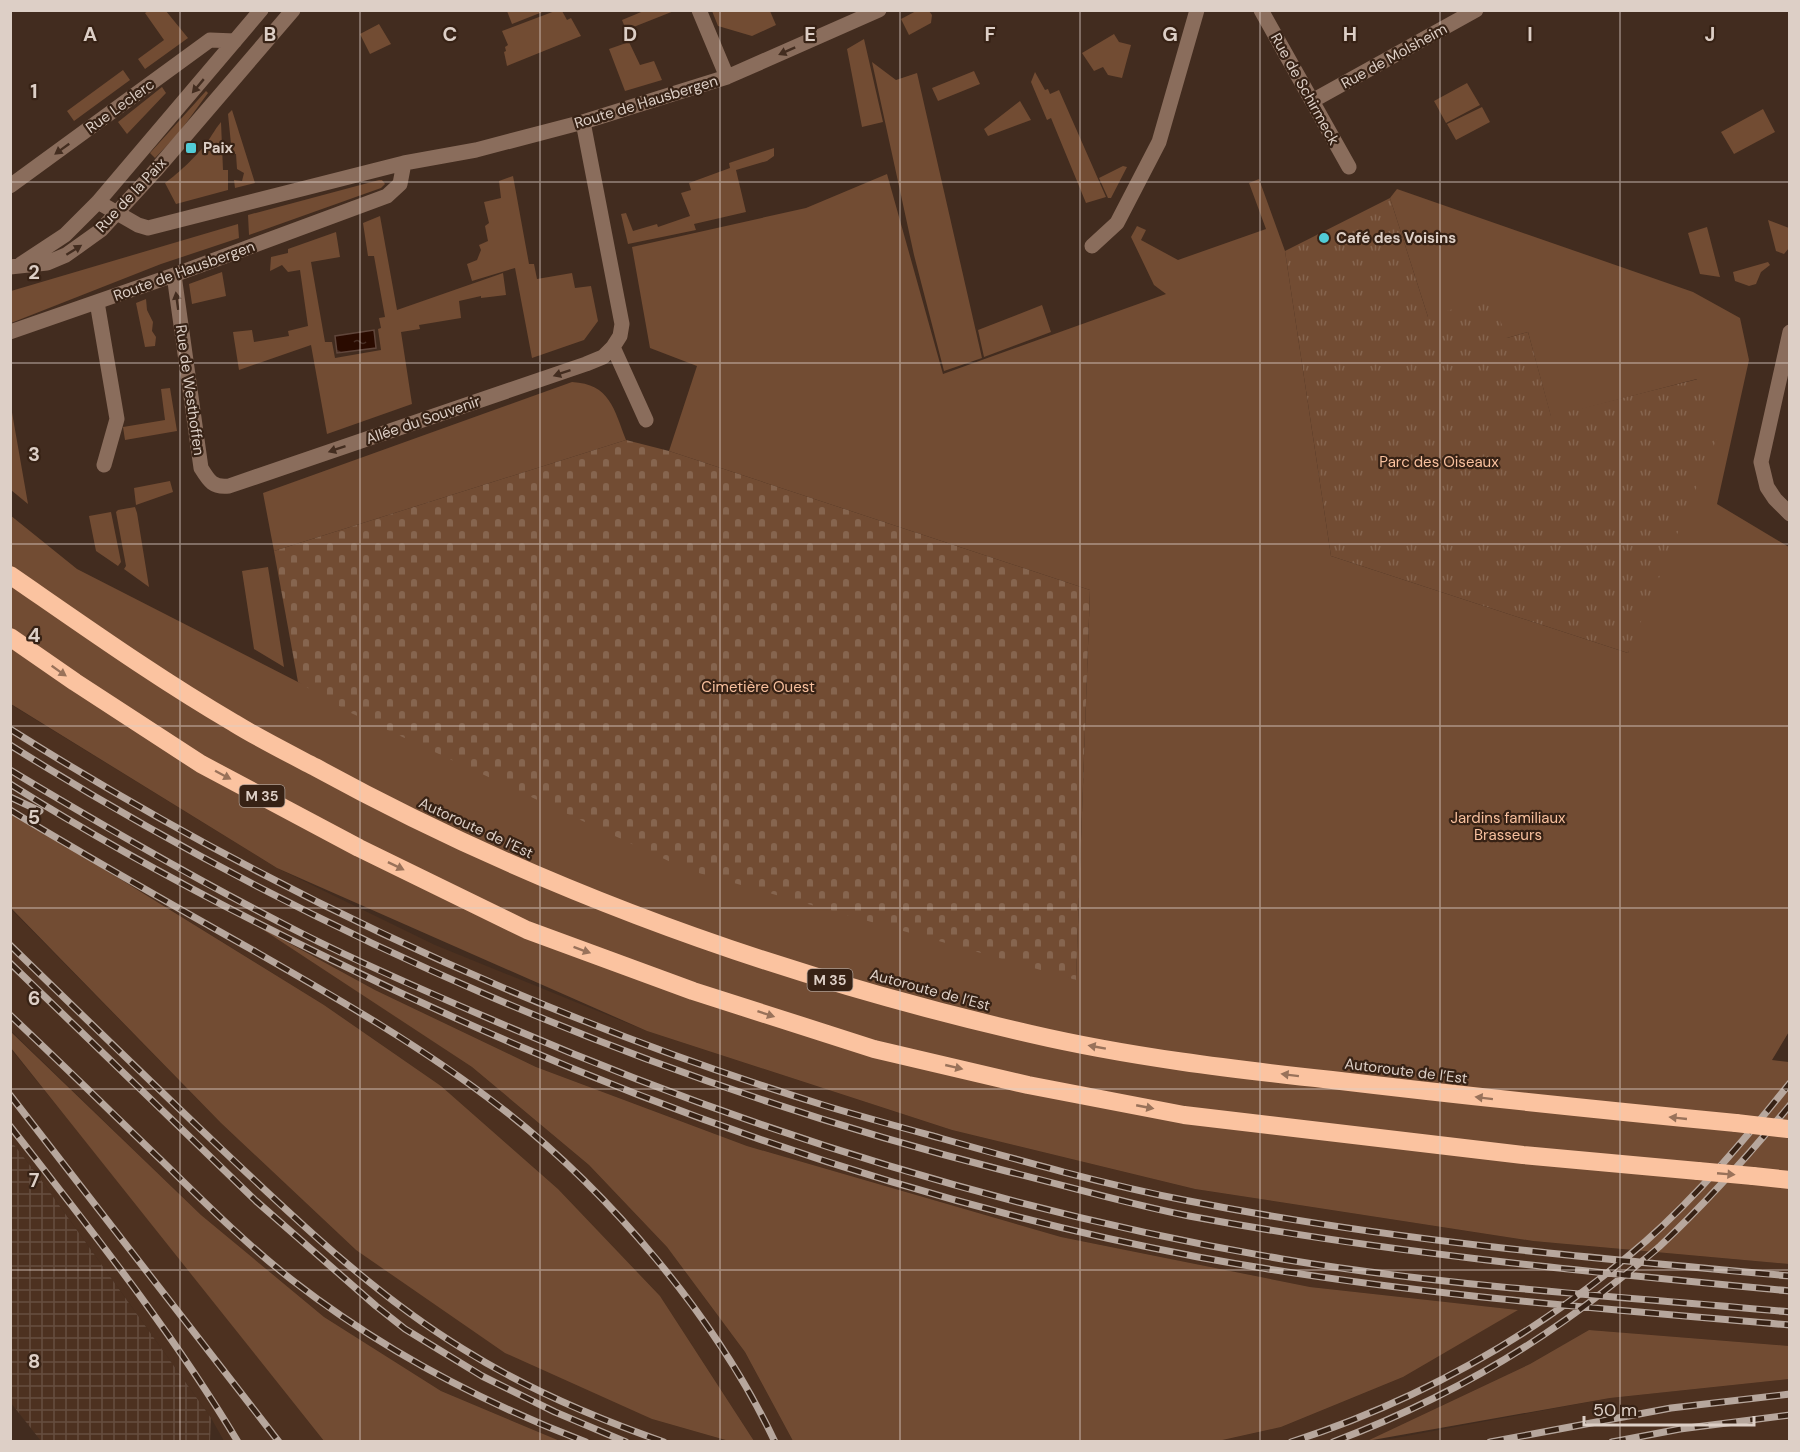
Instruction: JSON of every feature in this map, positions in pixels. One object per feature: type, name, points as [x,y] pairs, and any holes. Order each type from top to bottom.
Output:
[{"type":"highway","name":"Autoroute de l’Est","points":[[10,575],[110,645],[235,724],[387,807],[550,882],[708,943],[875,994],[1033,1035],[1189,1064],[1509,1101],[1789,1129]]},
{"type":"highway","name":"M 35","points":[[10,637],[201,764],[359,848],[527,930],[693,991],[874,1049],[1028,1085],[1184,1115],[1523,1155],[1790,1180]]},
{"type":"street","name":"Rue de la Paix","points":[[14,266],[65,235],[98,202],[261,10]]},
{"type":"street","name":"Rue de la Paix","points":[[14,266],[47,263],[66,255],[101,230],[293,10]]},
{"type":"street","points":[[699,10],[727,77]]},
{"type":"street","name":"Route de Hausbergen","points":[[98,202],[138,225],[148,228],[404,163],[476,150],[583,122],[727,77],[879,10]]},
{"type":"street","points":[[1092,246],[1117,223],[1160,142],[1197,10]]},
{"type":"street","name":"Rue de Schirmeck","points":[[1261,10],[1349,167]]},
{"type":"street","name":"Rue de Molsheim","points":[[1312,101],[1476,10]]},
{"type":"street","name":"Rue Leclerc","points":[[10,186],[210,40],[235,41]]},
{"type":"street","points":[[583,122],[622,324],[620,336],[613,347],[646,420]]},
{"type":"street","name":"Route de Hausbergen","points":[[10,332],[174,275],[387,196],[400,184],[404,163]]},
{"type":"street","name":"Rue de Westhoffen","points":[[174,275],[201,468],[212,484],[220,487],[229,486]]},
{"type":"street","points":[[97,302],[117,419],[104,465]]},
{"type":"street","points":[[1790,332],[1761,462],[1767,487],[1790,514]]},
{"type":"street","name":"Allée du Souvenir","points":[[229,486],[586,364],[603,357],[613,347]]},
{"type":"shaded area","points":[[10,704],[277,868],[435,945],[647,1031],[952,1130],[1195,1189],[1533,1241],[1789,1264],[1789,1346],[1589,1330],[1530,1364],[1367,1441],[1218,1441],[1281,1427],[1403,1377],[1517,1310],[1310,1287],[1061,1237],[747,1146],[536,1067],[375,990],[266,930],[472,1067],[589,1165],[667,1247],[745,1352],[793,1441],[754,1441],[660,1296],[558,1189],[441,1086],[324,1005],[11,811]]},
{"type":"shaded area","points":[[10,908],[221,1123],[356,1250],[652,1419],[729,1441],[560,1441],[441,1391],[324,1317],[201,1215],[11,1031]]},
{"type":"shaded area","points":[[10,1048],[324,1441],[224,1441],[211,1418],[11,1141]]},
{"type":"shaded area","points":[[11,1141],[211,1418],[210,1441],[41,1441],[11,1403]]},
{"type":"shaded area","points":[[1789,1379],[1789,1441],[1374,1442],[1610,1398]]},
{"type":"green space","points":[[646,10],[674,11],[626,30],[622,20]]},
{"type":"green space","points":[[918,10],[929,11],[932,15],[931,23],[909,35],[901,19]]},
{"type":"green space","points":[[166,11],[188,38],[145,69],[138,59],[164,40],[145,13]]},
{"type":"green space","points":[[507,11],[545,11],[512,24]]},
{"type":"green space","points":[[555,11],[562,11],[567,20],[571,18],[581,36],[507,66],[504,52],[508,45],[502,31]]},
{"type":"green space","points":[[712,11],[770,11],[776,25],[752,36],[718,26]]},
{"type":"green space","points":[[379,24],[391,44],[370,54],[360,34]]},
{"type":"green space","points":[[1114,34],[1119,42],[1131,45],[1122,78],[1108,75],[1103,67],[1094,71],[1082,53]]},
{"type":"green space","points":[[864,39],[883,122],[862,127],[847,49]]},
{"type":"green space","points":[[629,42],[640,65],[654,61],[662,80],[625,91],[609,49]]},
{"type":"green space","points":[[872,62],[896,80],[917,73],[982,358],[944,371],[914,255]]},
{"type":"green space","points":[[123,70],[130,80],[74,121],[67,111]]},
{"type":"green space","points":[[974,71],[980,84],[938,101],[932,88]]},
{"type":"green space","points":[[1035,72],[1045,90],[1048,89],[1050,94],[1059,90],[1106,197],[1086,203],[1051,118],[1047,120],[1031,82]]},
{"type":"green space","points":[[1467,83],[1480,105],[1446,123],[1434,101]]},
{"type":"green space","points":[[162,87],[166,93],[127,134],[118,122]]},
{"type":"green space","points":[[206,91],[208,93],[178,134],[155,158],[150,153]]},
{"type":"green space","points":[[1020,101],[1031,120],[988,136],[984,129]]},
{"type":"green space","points":[[1482,107],[1490,122],[1456,140],[1447,124]]},
{"type":"green space","points":[[1763,109],[1775,132],[1734,154],[1721,132]]},
{"type":"green space","points":[[232,110],[255,183],[235,188],[234,180],[242,181],[244,173],[237,169],[236,154],[232,154],[228,114]]},
{"type":"green space","points":[[221,122],[223,170],[228,170],[228,190],[176,204],[165,183],[195,156]]},
{"type":"green space","points":[[774,148],[774,156],[767,161],[736,170],[746,212],[694,224],[696,230],[628,244],[621,214],[626,213],[633,231],[657,224],[658,227],[690,216],[681,193],[691,190],[689,183],[730,168],[729,163]]},
{"type":"green space","points":[[1123,166],[1127,167],[1111,198],[1108,198],[1099,178]]},
{"type":"green space","name":"Jardins familiaux Brasseurs","points":[[887,174],[943,374],[1166,294],[1154,285],[1131,237],[1137,226],[1146,230],[1141,240],[1178,260],[1266,229],[1249,183],[1259,179],[1285,251],[1331,556],[1628,653],[1697,379],[1551,417],[1528,332],[1507,338],[1428,317],[1390,198],[1397,189],[1693,292],[1740,318],[1749,360],[1717,504],[1789,547],[1790,1030],[1772,1060],[1789,1062],[1789,1264],[1533,1241],[1195,1189],[952,1130],[647,1031],[277,868],[11,704],[10,515],[77,569],[298,682],[1076,980],[1090,590],[669,451],[697,366],[650,348],[632,247],[806,208]]},
{"type":"green space","points":[[513,176],[529,264],[534,264],[537,279],[572,273],[575,288],[591,286],[598,321],[584,340],[532,358],[515,268],[472,281],[467,264],[477,260],[481,250],[479,245],[488,241],[485,226],[489,223],[484,202],[501,198],[499,181]]},
{"type":"green space","points":[[379,180],[385,184],[381,188],[249,235],[248,215]]},
{"type":"green space","name":"Parc des Oiseaux","points":[[1390,198],[1428,317],[1491,297],[1507,338],[1528,332],[1551,416],[1698,379],[1719,433],[1628,653],[1331,556],[1285,251]]},
{"type":"green space","points":[[380,216],[397,310],[503,273],[506,295],[481,298],[481,296],[459,301],[461,318],[419,325],[420,329],[401,332],[412,404],[327,434],[311,345],[239,370],[233,332],[252,330],[254,342],[289,336],[288,331],[308,326],[300,270],[288,272],[282,265],[270,271],[271,257],[288,253],[288,249],[336,232],[340,257],[311,262],[325,342],[332,342],[335,358],[381,350],[379,318],[385,317],[374,256],[368,256],[363,223]]},
{"type":"green space","points":[[1768,220],[1789,228],[1789,248],[1784,254],[1776,251]]},
{"type":"green space","points":[[238,224],[239,238],[161,264],[11,323],[11,291]]},
{"type":"green space","points":[[1707,227],[1720,277],[1700,274],[1688,233]]},
{"type":"green space","points":[[1768,262],[1770,265],[1761,272],[1756,284],[1749,286],[1735,281],[1733,272]]},
{"type":"green space","points":[[222,272],[226,296],[192,304],[189,284]]},
{"type":"green space","points":[[146,299],[147,310],[153,322],[152,331],[156,337],[155,346],[145,347],[136,303]]},
{"type":"green space","points":[[1042,305],[1051,332],[984,357],[978,330]]},
{"type":"green space","points":[[572,382],[585,384],[603,393],[614,409],[626,440],[274,551],[263,493]]},
{"type":"green space","points":[[170,388],[177,431],[125,440],[123,427],[165,420],[161,389]]},
{"type":"green space","points":[[10,401],[28,504],[11,490]]},
{"type":"green space","name":"Cimetière Ouest","points":[[626,440],[669,451],[1090,590],[1076,980],[688,870],[351,713],[298,682],[274,551]]},
{"type":"green space","points":[[170,481],[173,492],[136,505],[134,488]]},
{"type":"green space","points":[[135,507],[149,587],[124,569],[126,566],[116,512]]},
{"type":"green space","points":[[111,512],[121,562],[118,566],[96,551],[89,516]]},
{"type":"green space","points":[[268,567],[284,667],[254,649],[242,571]]},
{"type":"green space","points":[[10,811],[324,1005],[441,1086],[558,1189],[660,1296],[754,1441],[729,1441],[652,1419],[505,1353],[356,1250],[221,1123],[11,908]]},
{"type":"green space","points":[[256,925],[375,990],[536,1067],[747,1146],[1061,1237],[1310,1287],[1518,1310],[1403,1377],[1281,1427],[1218,1441],[793,1441],[745,1352],[667,1247],[589,1165],[472,1067]]},
{"type":"green space","points":[[10,1031],[201,1215],[324,1317],[441,1391],[560,1441],[324,1441],[11,1048]]},
{"type":"green space","points":[[1589,1330],[1789,1346],[1789,1379],[1610,1398],[1367,1441],[1530,1364]]},
{"type":"water","points":[[374,330],[376,348],[337,353],[335,336]]},
{"type":"railway","points":[[10,729],[204,842],[303,895],[404,944],[611,1031],[717,1070],[823,1105],[1092,1179],[1263,1215],[1488,1246],[1790,1276]]},
{"type":"railway","points":[[10,745],[127,815],[246,880],[368,941],[491,997],[617,1048],[745,1094],[875,1135],[1143,1206],[1264,1229],[1489,1260],[1790,1291]]},
{"type":"railway","points":[[10,770],[225,894],[393,977],[584,1058],[681,1096],[779,1131],[878,1162],[1078,1217],[1180,1240],[1282,1259],[1472,1284],[1790,1312]]},
{"type":"railway","points":[[10,784],[89,832],[210,899],[437,1010],[649,1099],[865,1174],[975,1206],[1086,1233],[1271,1270],[1493,1298],[1790,1325]]},
{"type":"railway","points":[[10,797],[40,811]]},
{"type":"railway","points":[[10,810],[381,1025],[471,1085],[541,1140],[619,1217],[691,1303],[751,1395],[775,1442]]},
{"type":"railway","points":[[10,945],[287,1210],[371,1284],[401,1307],[463,1349],[511,1377],[586,1412],[664,1442]]},
{"type":"railway","points":[[10,963],[256,1201],[405,1329],[482,1376],[555,1412],[626,1442]]},
{"type":"railway","points":[[10,1015],[241,1237],[292,1280],[361,1329],[433,1372],[508,1410],[586,1442]]},
{"type":"railway","points":[[1291,1442],[1387,1406],[1433,1384],[1479,1360],[1565,1304],[1646,1241],[1685,1204],[1739,1145],[1790,1083]]},
{"type":"railway","points":[[10,1095],[279,1442]]},
{"type":"railway","points":[[1333,1442],[1405,1412],[1474,1377],[1572,1315],[1660,1246],[1727,1178],[1790,1105]]},
{"type":"railway","points":[[10,1126],[158,1320],[238,1442]]},
{"type":"railway","points":[[1490,1442],[1671,1408],[1790,1394]]},
{"type":"railway","points":[[1612,1442],[1680,1429],[1790,1415]]},
{"type":"place","name":"Paix","points":[[191,148]]},
{"type":"place","name":"Café des Voisins","points":[[1324,238]]}]
